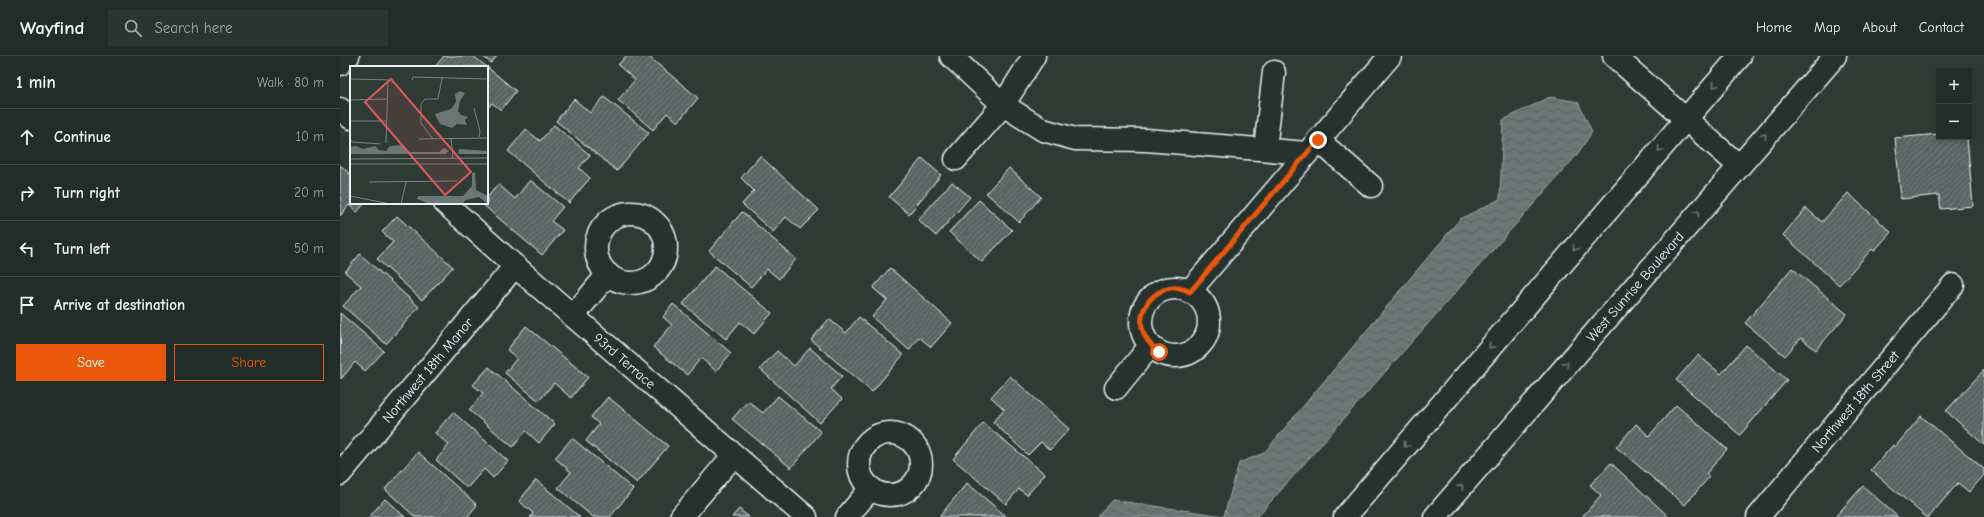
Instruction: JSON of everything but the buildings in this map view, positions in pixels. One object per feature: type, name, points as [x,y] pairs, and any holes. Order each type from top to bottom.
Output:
[{"type":"main road","points":[[340,64],[348,56]]},
{"type":"main road","points":[[951,56],[1002,105],[1043,130],[1075,139],[1146,140],[1265,149],[1313,146],[1371,186]]},
{"type":"main road","points":[[956,159],[1002,105],[1034,56]]},
{"type":"main road","points":[[1190,292],[1390,56]]},
{"type":"main road","points":[[1614,56],[1738,165]]},
{"type":"main road","points":[[1345,517],[1740,56]]},
{"type":"main road","name":"West Sunrise Boulevard","points":[[1436,517],[1738,165],[1835,56]]},
{"type":"main road","points":[[1265,149],[1274,72]]},
{"type":"main road","points":[[340,109],[350,117]]},
{"type":"main road","name":"93rd Terrace","points":[[446,204],[515,266],[806,517]]},
{"type":"main road","name":"Northwest 18th Manor","points":[[340,474],[515,266]]},
{"type":"main road","points":[[573,316],[608,274]]},
{"type":"main road","name":"Northwest 18th Street","points":[[1758,517],[1953,285]]},
{"type":"main road","points":[[1175,288],[1190,292],[1196,296],[1204,305],[1208,315],[1208,326],[1205,337],[1199,346],[1191,352],[1180,356],[1169,356],[1150,346],[1144,337],[1141,327],[1141,315],[1153,296],[1164,290],[1175,288]]},
{"type":"main road","points":[[1116,388],[1150,346]]},
{"type":"main road","points":[[681,517],[734,455]]},
{"type":"main road","points":[[847,517],[871,488]]},
{"type":"water","points":[[1550,97],[1578,102],[1592,132],[1576,156],[1257,517],[1097,517],[1112,500],[1224,516],[1239,463],[1264,453],[1460,219],[1500,199],[1503,120]]},
{"type":"route","points":[[1159,352],[1150,346],[1144,337],[1141,327],[1141,315],[1146,305],[1153,296],[1164,290],[1175,288],[1190,292],[1318,140]]}]
